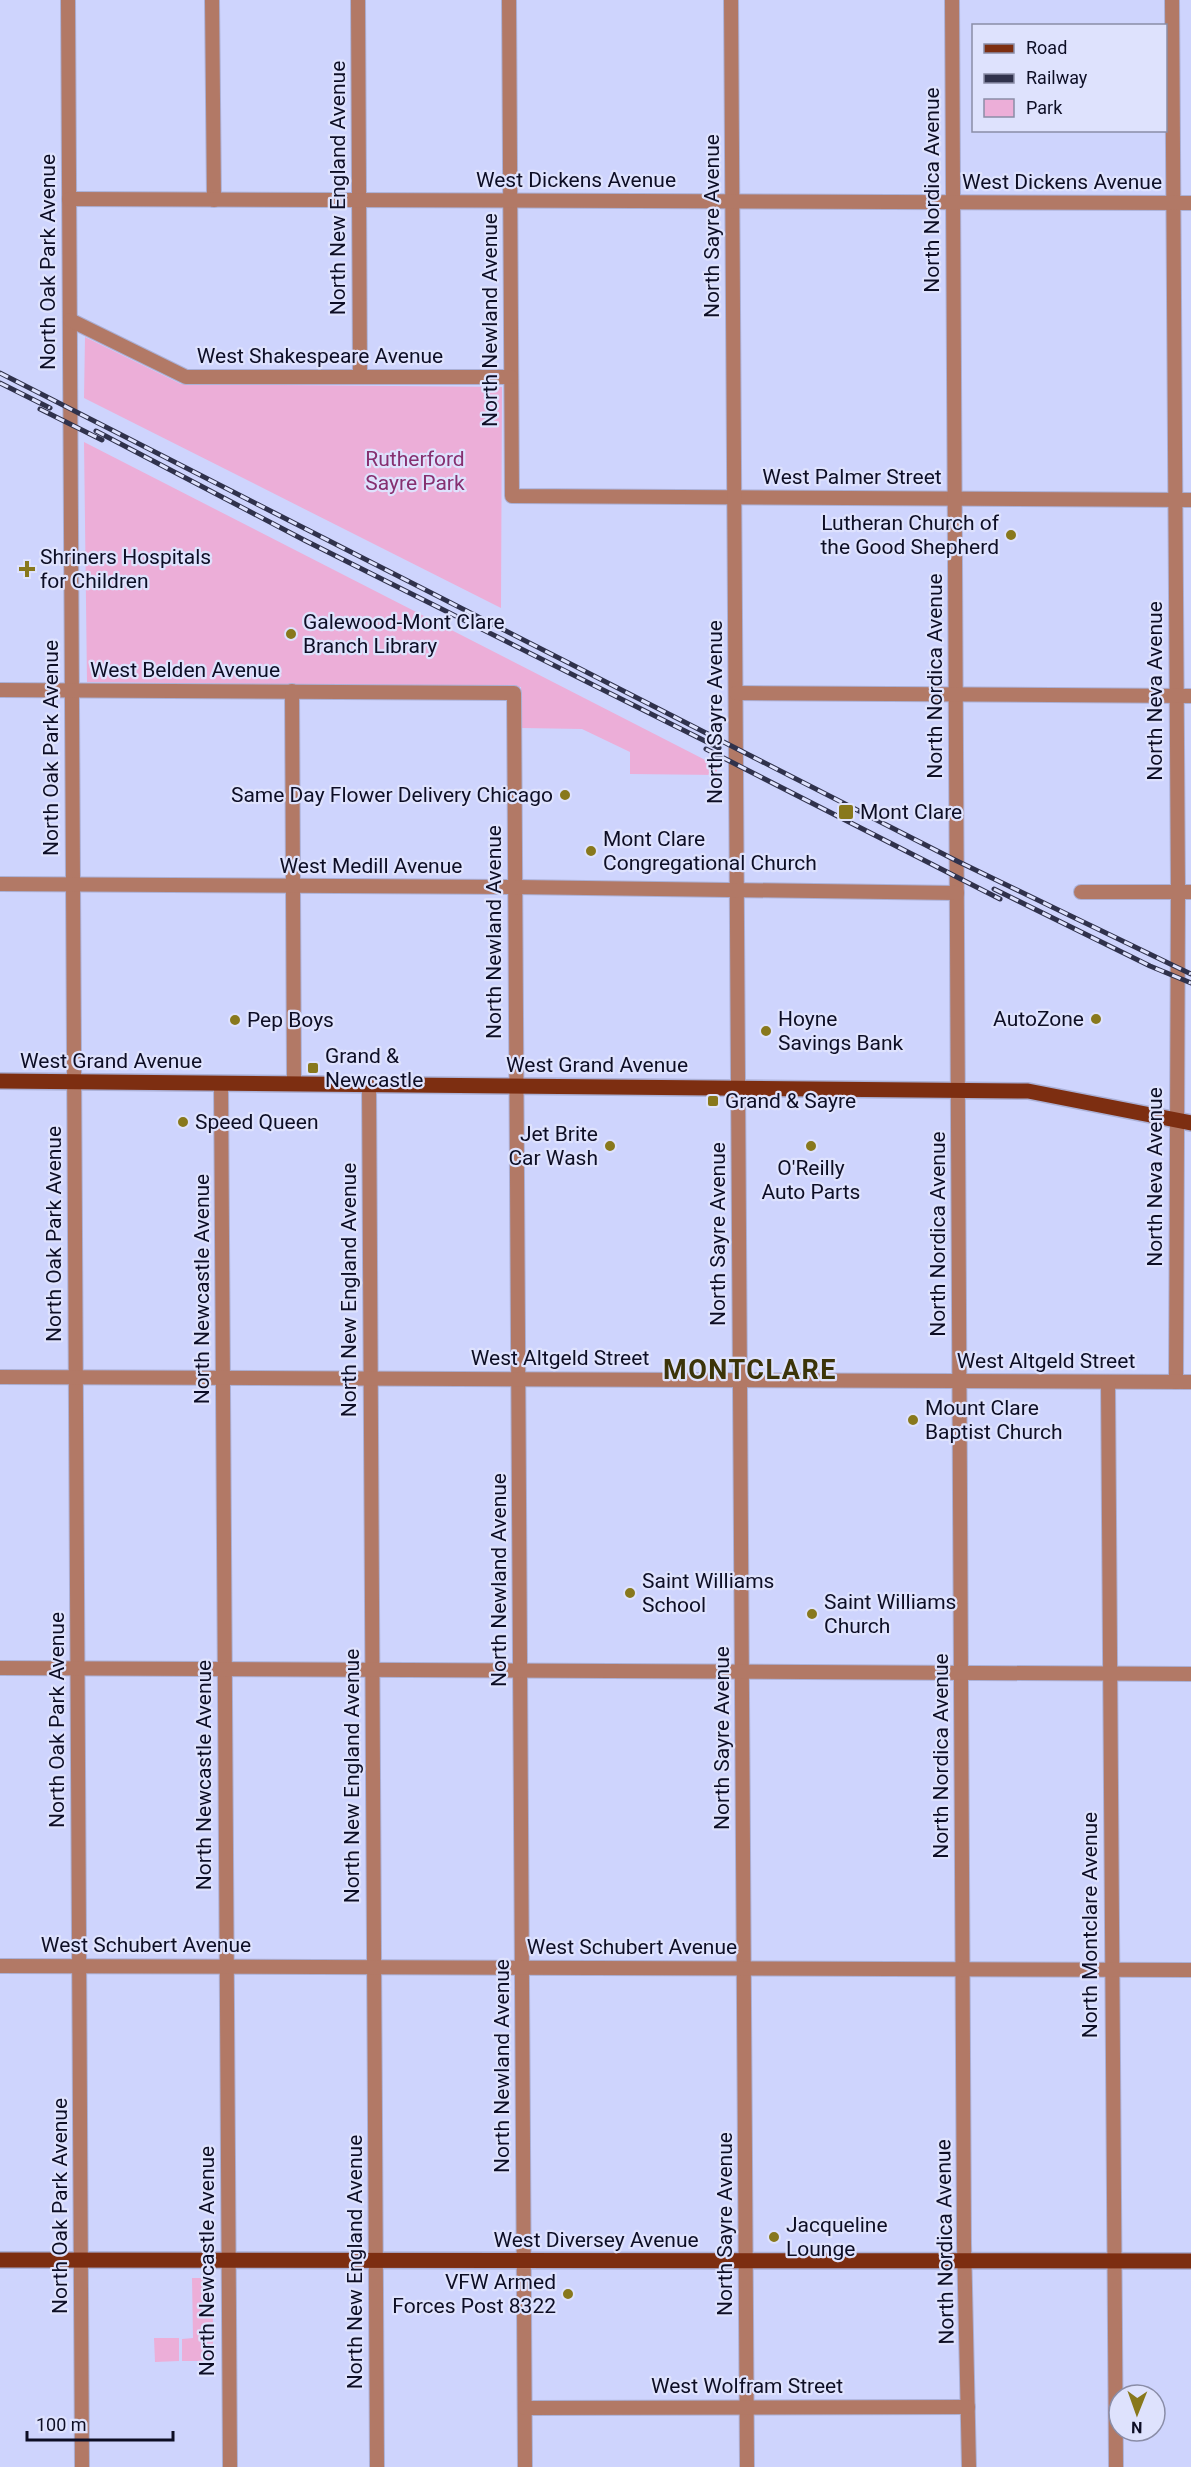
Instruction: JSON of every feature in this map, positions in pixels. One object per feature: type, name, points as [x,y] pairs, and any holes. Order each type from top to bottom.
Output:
[{"type":"main road","name":"West Grand Avenue","points":[[0,1081],[1028,1091],[1184,1121]]},
{"type":"main road","name":"West Diversey Avenue","points":[[0,2260],[1191,2261]]},
{"type":"street","name":"North Oak Park Avenue","points":[[68,0],[82,2467]]},
{"type":"street","points":[[212,0],[214,200]]},
{"type":"street","name":"North New England Avenue","points":[[358,0],[360,376]]},
{"type":"street","name":"North Newland Avenue","points":[[509,0],[512,496]]},
{"type":"street","name":"North Sayre Avenue","points":[[731,0],[747,2467]]},
{"type":"street","name":"North Nordica Avenue","points":[[951,0],[963,1969],[969,2467]]},
{"type":"street","name":"North Neva Avenue","points":[[1172,0],[1176,696],[1184,892],[1184,1121],[1176,1382]]},
{"type":"street","name":"West Dickens Avenue","points":[[69,200],[1191,203]]},
{"type":"street","name":"West Shakespeare Avenue","points":[[70,320],[186,377],[512,377]]},
{"type":"street","name":"West Palmer Street","points":[[512,496],[1191,500]]},
{"type":"street","name":"West Belden Avenue","points":[[0,690],[514,693]]},
{"type":"street","points":[[292,691],[294,1083]]},
{"type":"street","name":"North Newland Avenue","points":[[514,693],[525,2467]]},
{"type":"street","points":[[736,693],[1191,696]]},
{"type":"street","name":"West Medill Avenue","points":[[0,884],[515,887],[957,893]]},
{"type":"street","points":[[1081,892],[1184,892]]},
{"type":"street","name":"North Newcastle Avenue","points":[[221,1083],[230,2467]]},
{"type":"street","name":"North New England Avenue","points":[[369,1084],[377,2467]]},
{"type":"street","name":"West Altgeld Street","points":[[0,1377],[1191,1382]]},
{"type":"street","name":"North Montclare Avenue","points":[[1108,1382],[1116,2467]]},
{"type":"street","points":[[0,1668],[1191,1674]]},
{"type":"street","name":"West Schubert Avenue","points":[[0,1966],[1191,1970]]},
{"type":"street","name":"West Wolfram Street","points":[[525,2408],[968,2408]]},
{"type":"green space","name":"Rutherford Sayre Park","points":[[85,337],[181,384],[502,387],[501,608],[84,398]]},
{"type":"green space","points":[[84,442],[717,766],[717,775],[630,774],[630,752],[582,729],[522,728],[521,687],[87,682]]},
{"type":"green space","points":[[192,2278],[213,2278],[213,2361],[182,2361],[182,2339],[193,2338]]},
{"type":"green space","points":[[154,2338],[179,2338],[179,2361],[155,2362]]},
{"type":"railway","points":[[0,373],[957,861],[1191,974]]},
{"type":"railway","points":[[0,383],[50,408]]},
{"type":"railway","points":[[40,409],[102,440]]},
{"type":"railway","points":[[96,431],[306,541],[719,748]]},
{"type":"railway","points":[[706,749],[1000,899]]},
{"type":"railway","points":[[994,889],[1150,966],[1191,983]]},
{"type":"place","name":"Lutheran Church of the Good Shepherd","points":[[1011,535]]},
{"type":"place","name":"Shriners Hospitals for Children","points":[[27,569]]},
{"type":"place","name":"Galewood-Mont Clare Branch Library","points":[[291,634]]},
{"type":"place","name":"Same Day Flower Delivery Chicago","points":[[565,795]]},
{"type":"place","name":"Mont Clare","points":[[846,812]]},
{"type":"place","name":"Mont Clare Congregational Church","points":[[591,851]]},
{"type":"place","name":"AutoZone","points":[[1096,1019]]},
{"type":"place","name":"Pep Boys","points":[[235,1020]]},
{"type":"place","name":"Hoyne Savings Bank","points":[[766,1031]]},
{"type":"place","name":"Grand & Newcastle","points":[[313,1068]]},
{"type":"place","name":"Grand & Sayre","points":[[713,1101]]},
{"type":"place","name":"Speed Queen","points":[[183,1122]]},
{"type":"place","name":"Jet Brite Car Wash","points":[[610,1146]]},
{"type":"place","name":"O'Reilly Auto Parts","points":[[811,1146]]},
{"type":"place","name":"Mount Clare Baptist Church","points":[[913,1420]]},
{"type":"place","name":"Saint Williams School","points":[[630,1593]]},
{"type":"place","name":"Saint Williams Church","points":[[812,1614]]},
{"type":"place","name":"Jacqueline Lounge","points":[[774,2237]]},
{"type":"place","name":"VFW Armed Forces Post 8322","points":[[568,2294]]},
{"type":"district","name":"MONTCLARE","points":[[750,1370]]}]
